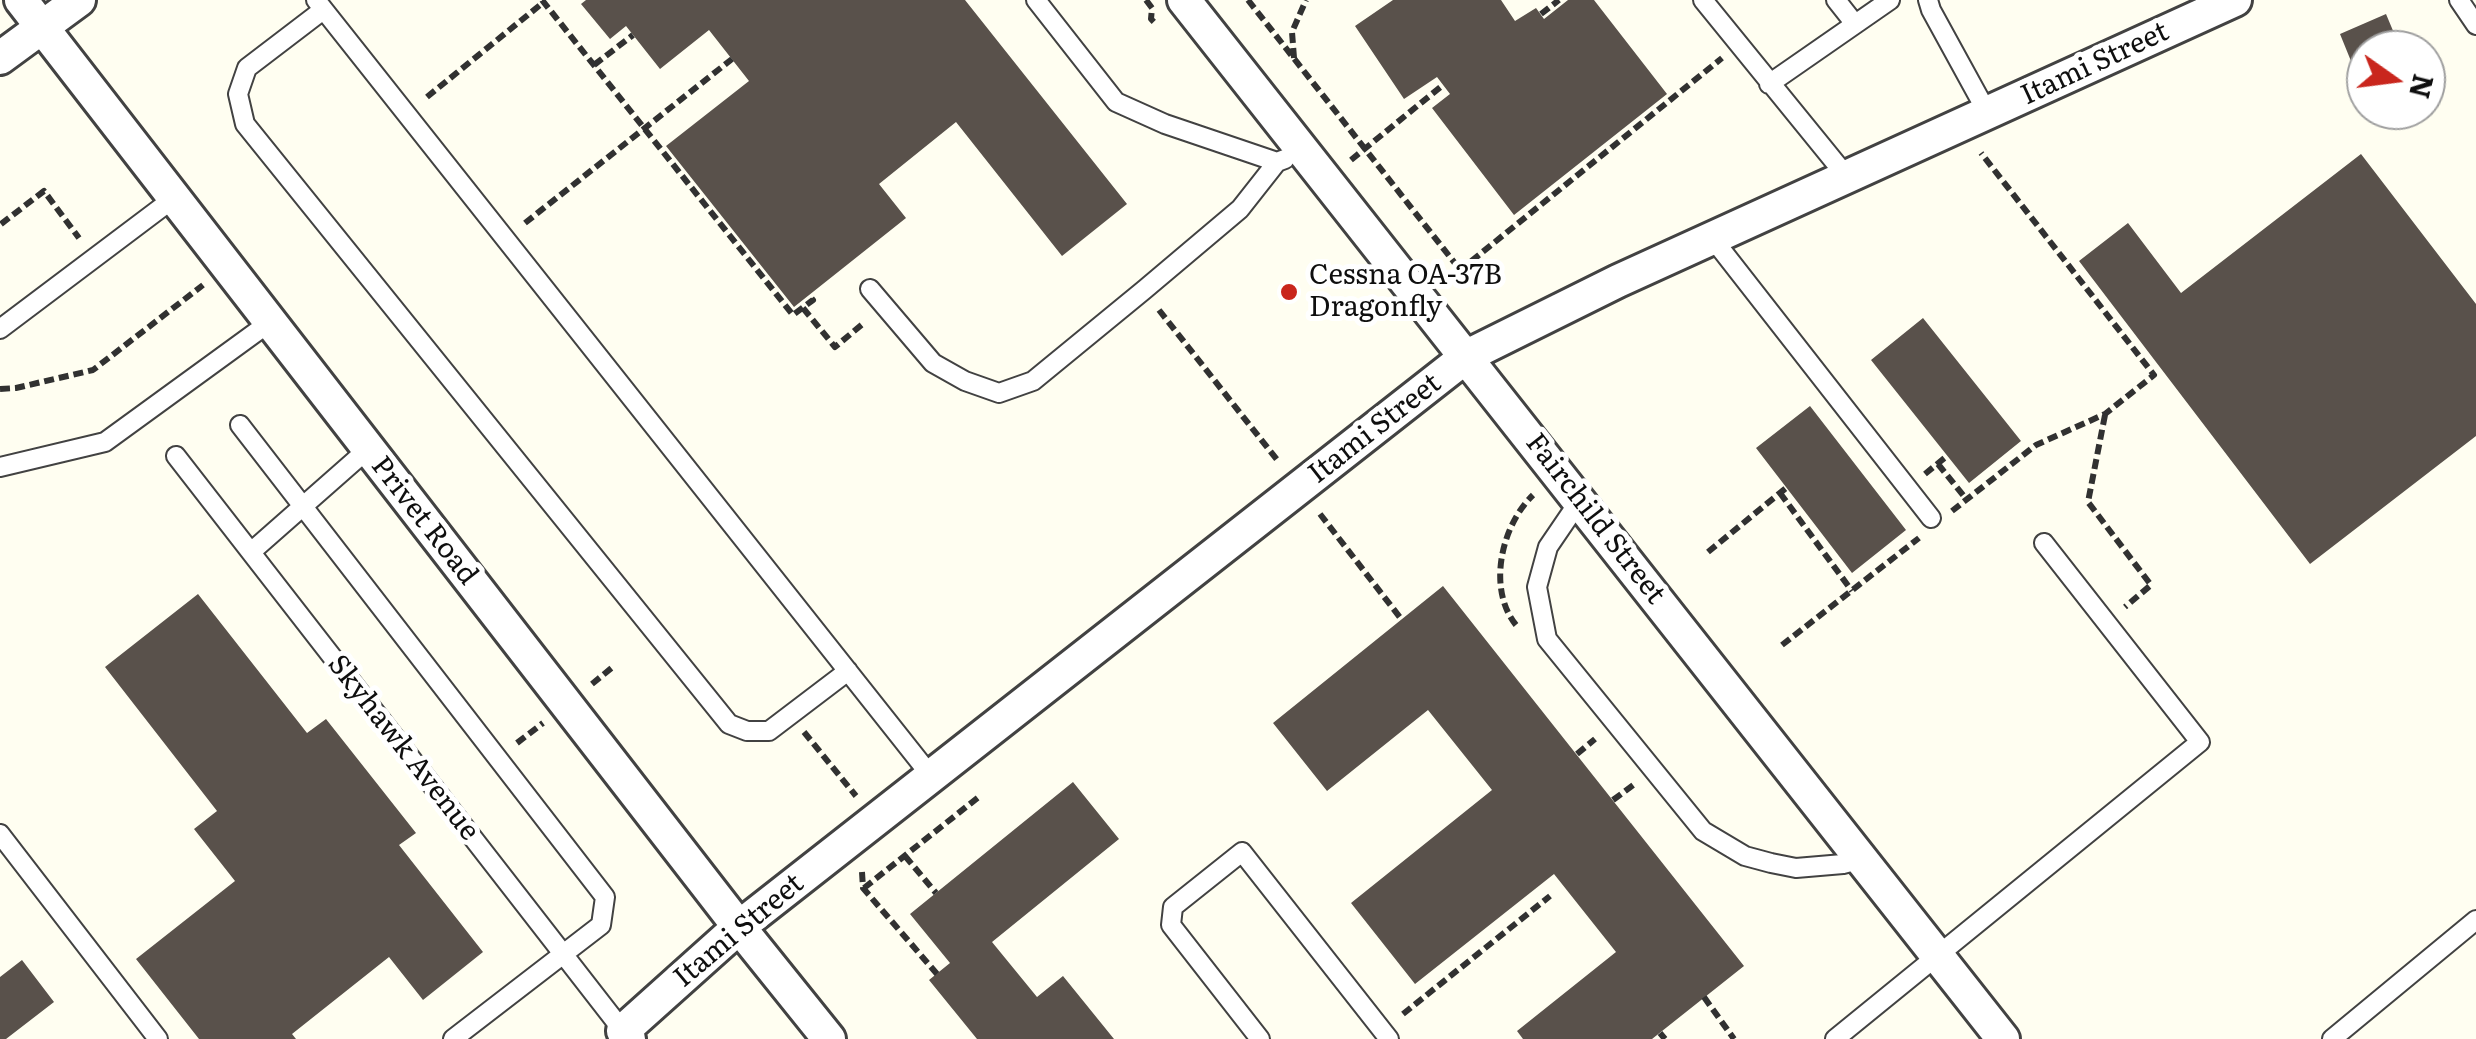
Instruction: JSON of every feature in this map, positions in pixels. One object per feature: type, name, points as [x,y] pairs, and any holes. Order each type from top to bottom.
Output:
[{"type":"street","name":"Privet Road","points":[[21,0],[829,1039]]},
{"type":"street","points":[[0,58],[79,0]]},
{"type":"street","name":"Fairchild Street","points":[[1184,0],[1291,157],[1327,180],[2003,1039]]},
{"type":"street","name":"Itami Street","points":[[626,1035],[739,927],[1467,356],[1618,282],[2235,0]]},
{"type":"lane","points":[[870,289],[933,362],[964,381],[999,392],[1033,381],[1240,209],[1291,157],[1165,124],[1116,102],[1036,0]]},
{"type":"lane","points":[[1703,0],[1847,178]]},
{"type":"lane","points":[[1836,0],[1855,24]]},
{"type":"lane","points":[[1769,84],[1890,0]]},
{"type":"lane","points":[[1928,0],[1974,120]]},
{"type":"lane","points":[[2459,0],[2476,24]]},
{"type":"lane","points":[[848,671],[769,731],[747,731],[729,724],[246,124],[238,94],[247,68],[319,5],[505,238],[848,671],[931,776]]},
{"type":"lane","points":[[0,330],[174,198]]},
{"type":"lane","points":[[1712,239],[1931,525]]},
{"type":"lane","points":[[0,467],[105,442],[270,322]]},
{"type":"lane","points":[[240,425],[605,897],[601,925],[453,1039]]},
{"type":"lane","points":[[251,552],[368,449]]},
{"type":"lane","name":"Skyhawk Avenue","points":[[176,456],[626,1035]]},
{"type":"lane","points":[[1580,500],[1548,547],[1537,587],[1547,639],[1703,831],[1745,856],[1796,868],[1862,859]]},
{"type":"lane","points":[[1835,1039],[2200,742],[2044,543]]},
{"type":"lane","points":[[0,834],[158,1039]]},
{"type":"lane","points":[[1260,1039],[1172,925],[1173,908],[1242,852],[1386,1035]]},
{"type":"lane","points":[[2332,1039],[2476,920]]},
{"type":"path","points":[[1248,0],[1460,270]]},
{"type":"path","points":[[1294,60],[1292,32],[1306,0]]},
{"type":"path","points":[[1541,14],[1560,0]]},
{"type":"path","points":[[406,114],[544,1],[793,315],[813,300],[809,295]]},
{"type":"path","points":[[594,65],[633,35]]},
{"type":"path","points":[[1416,293],[1450,280],[1738,44]]},
{"type":"path","points":[[505,238],[732,59]]},
{"type":"path","points":[[1327,180],[1443,85]]},
{"type":"path","points":[[1782,645],[2036,445],[2106,414],[2154,375],[1974,120]]},
{"type":"path","points":[[1,224],[44,190],[94,258]]},
{"type":"path","points":[[0,389],[92,370],[227,267]]},
{"type":"path","points":[[1144,290],[1402,620]]},
{"type":"path","points":[[803,308],[835,347],[885,306]]},
{"type":"path","points":[[2106,414],[2088,502],[2151,586],[2106,622]]},
{"type":"path","points":[[1938,464],[1967,500]]},
{"type":"path","points":[[1708,552],[1783,491],[1852,591]]},
{"type":"path","points":[[863,888],[980,796]]},
{"type":"path","points":[[905,855],[936,893]]},
{"type":"path","points":[[1386,1035],[1550,896]]},
{"type":"path","points":[[1704,997],[1734,1039]]},
{"type":"building","points":[[586,0],[965,0],[1127,204],[1062,256],[956,122],[879,184],[906,218],[794,307],[666,146],[749,81],[709,30],[660,69],[626,26],[610,39],[581,4]]},
{"type":"building","points":[[1393,0],[1501,0],[1515,21],[1536,8],[1544,19],[1568,0],[1594,0],[1667,94],[1514,215],[1432,108],[1450,94],[1437,77],[1404,99],[1355,26]]},
{"type":"building","points":[[2386,14],[2393,30],[2349,30]]},
{"type":"building","points":[[2361,154],[2476,304],[2476,436],[2310,564],[2079,261],[2128,223],[2181,293]]},
{"type":"building","points":[[1923,318],[2021,441],[1969,483],[1871,360]]},
{"type":"building","points":[[1810,406],[1906,530],[1852,573],[1756,448]]},
{"type":"building","points":[[1443,586],[1744,966],[1652,1039],[1523,1039],[1517,1031],[1616,952],[1554,874],[1415,984],[1351,903],[1492,790],[1428,710],[1327,791],[1273,723]]},
{"type":"building","points":[[198,594],[307,733],[326,719],[416,833],[399,845],[483,952],[423,1000],[389,957],[292,1034],[296,1039],[199,1039],[136,959],[235,881],[194,829],[217,811],[105,667]]},
{"type":"building","points":[[1073,782],[1119,839],[992,942],[1037,997],[1063,976],[1114,1039],[977,1039],[929,980],[950,963],[910,914]]},
{"type":"building","points":[[22,960],[54,1002],[6,1039],[0,1039],[0,977]]},
{"type":"place","name":"Cessna OA-37B Dragonfly","points":[[1289,292]]}]
